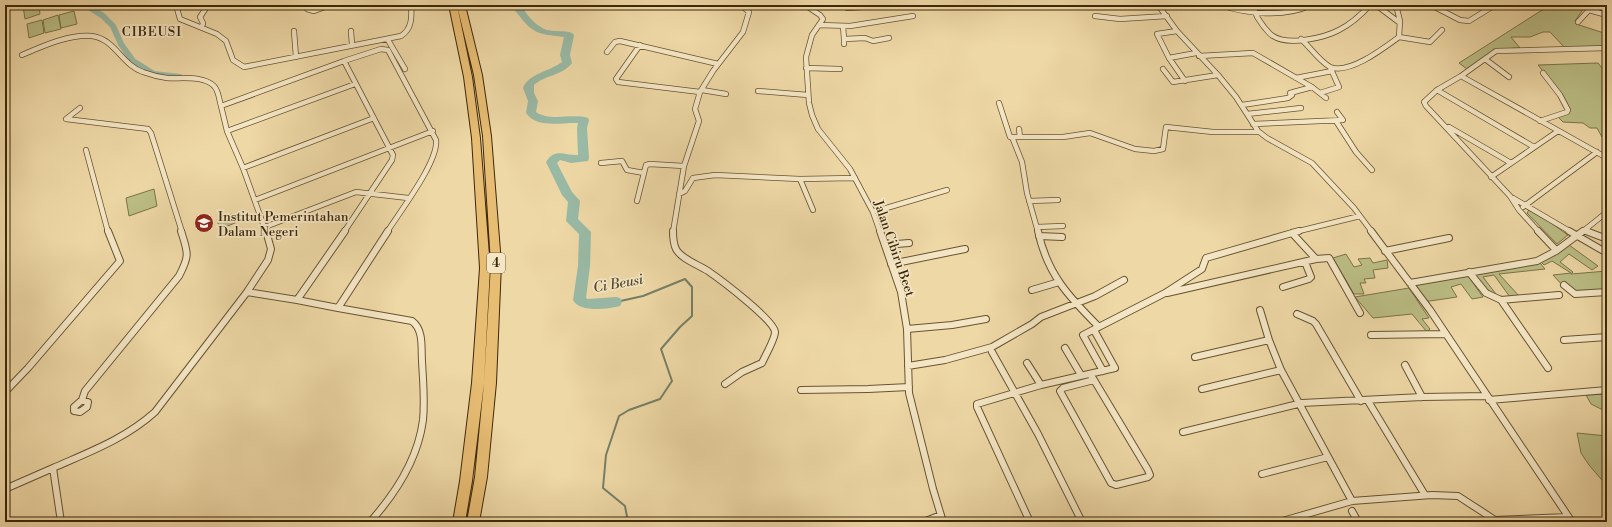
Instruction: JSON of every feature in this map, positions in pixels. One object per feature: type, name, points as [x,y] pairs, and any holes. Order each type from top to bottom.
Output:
[{"type":"highway","name":"4","points":[[453,5],[468,78],[475,130],[484,268],[478,383],[466,480],[459,522]]},
{"type":"highway","name":"4","points":[[461,5],[478,76],[487,136],[496,264],[490,383],[481,477],[473,522]]},
{"type":"street","points":[[176,5],[180,19],[217,34],[226,41],[228,54],[240,66],[250,66],[389,39],[404,34],[410,27],[412,19],[411,5]]},
{"type":"street","points":[[202,27],[203,23],[200,17],[208,5]]},
{"type":"street","points":[[307,5],[307,9],[311,11],[330,5]]},
{"type":"street","points":[[725,384],[742,372],[762,363],[775,334],[774,327],[766,318],[709,272],[680,254],[676,249],[673,225],[684,166],[699,121],[695,109],[701,91],[718,64],[743,32],[750,12],[741,5]]},
{"type":"street","points":[[808,6],[828,5]]},
{"type":"street","points":[[844,5],[847,8],[893,5]]},
{"type":"street","points":[[1158,5],[1177,32],[1218,75],[1242,105],[1259,132],[1312,163],[1360,216],[1446,334],[1570,519]]},
{"type":"street","points":[[1220,5],[1240,11],[1254,12],[1291,11],[1303,9],[1311,5]]},
{"type":"street","points":[[1254,5],[1254,12],[1274,37],[1301,39],[1321,37],[1334,33],[1364,12],[1370,5]]},
{"type":"street","points":[[1376,5],[1400,23]]},
{"type":"street","points":[[1296,78],[1350,66],[1384,48],[1398,37],[1400,23],[1396,5]]},
{"type":"street","points":[[1431,5],[1460,20],[1466,21],[1475,18],[1495,5]]},
{"type":"street","points":[[808,6],[823,19],[819,25]]},
{"type":"street","points":[[1578,22],[1589,10],[1607,15]]},
{"type":"street","points":[[819,25],[843,26],[913,16]]},
{"type":"street","points":[[1095,16],[1100,19],[1114,19],[1167,16]]},
{"type":"street","name":"Jalan Cibiru Beet","points":[[819,25],[812,35],[806,57],[808,95],[812,115],[818,129],[855,178],[873,212],[901,292],[907,330],[909,387],[913,412],[928,461],[933,489],[942,518]]},
{"type":"street","points":[[843,26],[844,41],[865,38],[874,41],[889,38]]},
{"type":"street","points":[[294,30],[296,57]]},
{"type":"street","points":[[1398,37],[1430,42],[1442,30]]},
{"type":"street","points":[[351,31],[352,45]]},
{"type":"street","points":[[1177,32],[1157,34],[1169,58],[1185,81]]},
{"type":"street","points":[[5,489],[127,434],[147,421],[248,292],[268,260],[271,249],[265,227],[243,168],[227,131],[217,90],[213,85],[201,80],[165,77],[137,69],[131,66],[109,42],[99,37],[80,37],[62,41],[22,55]]},
{"type":"street","points":[[381,49],[389,39]]},
{"type":"street","points":[[389,39],[405,69]]},
{"type":"street","points":[[1301,39],[1331,69],[1339,88],[1320,93]]},
{"type":"street","points":[[607,52],[616,41],[640,45],[718,64]]},
{"type":"street","points":[[640,45],[616,79],[618,82],[726,94]]},
{"type":"street","points":[[1556,250],[1519,210],[1510,196],[1426,106],[1424,102],[1437,90],[1461,76],[1498,50],[1607,48]]},
{"type":"street","points":[[221,106],[381,49],[388,50],[394,59],[433,131],[438,146],[436,155],[338,308]]},
{"type":"street","points":[[1169,58],[1198,54],[1253,53],[1312,87],[1326,98]]},
{"type":"street","points":[[1485,59],[1509,77]]},
{"type":"street","points":[[296,300],[371,193],[392,160],[393,155],[390,148],[344,61]]},
{"type":"street","points":[[806,68],[840,69]]},
{"type":"street","points":[[1163,69],[1171,81],[1185,81],[1218,75]]},
{"type":"street","points":[[1540,121],[1568,110],[1560,95],[1543,73]]},
{"type":"street","points":[[1461,76],[1607,158]]},
{"type":"street","points":[[227,131],[355,84]]},
{"type":"street","points":[[1242,105],[1288,98],[1292,95],[1290,93],[1312,87]]},
{"type":"street","points":[[1437,90],[1534,147]]},
{"type":"street","points":[[758,91],[808,95]]},
{"type":"street","points":[[999,103],[1009,135],[1012,137],[1022,162],[1029,201],[1051,270],[1075,304],[1097,328],[1115,368],[1041,385],[979,403],[976,407],[1030,522]]},
{"type":"street","points":[[80,108],[66,119],[148,129],[151,133],[188,252],[187,261],[179,276],[85,391],[82,400]]},
{"type":"street","points":[[1247,114],[1301,108]]},
{"type":"street","points":[[1253,124],[1343,120],[1337,112]]},
{"type":"street","points":[[243,168],[374,118]]},
{"type":"street","points":[[1336,121],[1356,152],[1372,170]]},
{"type":"street","points":[[1442,123],[1510,163]]},
{"type":"street","points":[[1012,137],[1077,136],[1089,132],[1152,152],[1163,149],[1166,127],[1213,132],[1259,132]]},
{"type":"street","points":[[1019,129],[1020,137]]},
{"type":"street","points":[[1491,177],[1558,130]]},
{"type":"street","points":[[254,200],[433,131]]},
{"type":"street","points":[[5,392],[28,368],[120,261],[108,231],[86,150]]},
{"type":"street","points":[[1519,210],[1597,152]]},
{"type":"street","points":[[601,163],[622,161],[627,170],[644,173]]},
{"type":"street","points":[[637,201],[646,165],[684,166]]},
{"type":"street","points":[[679,194],[684,191],[690,180],[697,176],[715,175],[800,179],[855,178]]},
{"type":"street","points":[[800,179],[813,210]]},
{"type":"street","points":[[873,212],[947,190]]},
{"type":"street","points":[[265,227],[348,194],[362,191],[408,198]]},
{"type":"street","points":[[1510,196],[1607,253]]},
{"type":"street","points":[[1029,201],[1058,200]]},
{"type":"street","points":[[1410,283],[1537,261],[1576,236],[1607,212]]},
{"type":"street","points":[[1103,371],[1083,335],[1165,293],[1173,286],[1202,269],[1206,258],[1292,233],[1360,216]]},
{"type":"street","points":[[1037,227],[1063,226]]},
{"type":"street","points":[[1584,230],[1607,239]]},
{"type":"street","points":[[1292,233],[1316,258]]},
{"type":"street","points":[[1039,236],[1062,237]]},
{"type":"street","points":[[1385,250],[1450,238]]},
{"type":"street","points":[[885,245],[909,243]]},
{"type":"street","points":[[891,264],[965,249]]},
{"type":"street","points":[[1165,293],[1305,262],[1316,258],[1329,258],[1360,313]]},
{"type":"street","points":[[1283,287],[1309,279],[1311,277],[1305,262]]},
{"type":"street","points":[[1469,272],[1486,294],[1493,298],[1501,300],[1559,295]]},
{"type":"street","points":[[908,366],[945,360],[992,347],[1032,324],[1041,317],[1095,296],[1124,280]]},
{"type":"street","points":[[1032,290],[1059,282]]},
{"type":"street","points":[[1564,285],[1575,294],[1607,292]]},
{"type":"street","points":[[248,292],[412,321],[416,324],[420,336],[424,403],[423,417],[414,456],[401,484],[386,505],[370,522]]},
{"type":"street","points":[[1501,300],[1548,368]]},
{"type":"street","points":[[1260,310],[1269,340],[1281,370],[1352,501]]},
{"type":"street","points":[[1297,314],[1313,321],[1316,324],[1425,495]]},
{"type":"street","points":[[907,330],[952,325],[986,319]]},
{"type":"street","points":[[1371,335],[1446,334]]},
{"type":"street","points":[[1564,340],[1607,336]]},
{"type":"street","points":[[1195,357],[1269,340]]},
{"type":"street","points":[[1065,348],[1081,375]]},
{"type":"street","points":[[992,352],[1082,522]]},
{"type":"street","points":[[1027,363],[1041,385]]},
{"type":"street","points":[[1405,365],[1422,398]]},
{"type":"street","points":[[1202,389],[1281,370]]},
{"type":"street","points":[[1090,374],[1094,380],[1148,470],[1150,475],[1148,477],[1116,485],[1111,483],[1060,391],[1063,388],[1094,380]]},
{"type":"street","points":[[800,390],[880,390],[909,387]]},
{"type":"street","points":[[1183,432],[1299,404],[1422,398],[1488,398],[1607,390]]},
{"type":"street","points":[[1262,474],[1328,457]]},
{"type":"street","points":[[53,468],[61,522]]},
{"type":"street","points":[[1285,521],[1352,501],[1425,495],[1456,495],[1495,520],[1570,519]]},
{"type":"street","points":[[1352,511],[1358,522]]},
{"type":"street","points":[[923,522],[942,518]]},
{"type":"green space","points":[[39,5],[40,14],[25,19],[23,6]]},
{"type":"green space","points":[[1550,5],[1586,5],[1575,21],[1576,24],[1607,34],[1607,48],[1566,49],[1550,32],[1543,32],[1530,37],[1511,37],[1520,48],[1497,49],[1467,69],[1459,63]]},
{"type":"green space","points":[[74,11],[77,24],[61,28],[59,15]]},
{"type":"green space","points":[[58,15],[61,29],[45,33],[43,20]]},
{"type":"green space","points":[[42,20],[44,33],[29,38],[27,24]]},
{"type":"green space","points":[[1598,63],[1607,74],[1607,140],[1602,137],[1597,128],[1590,128],[1583,123],[1563,122],[1558,117],[1570,110],[1563,96],[1538,65]]},
{"type":"green space","points":[[154,189],[157,206],[129,216],[126,198]]},
{"type":"green space","points":[[1530,208],[1568,235],[1557,244],[1527,213]]},
{"type":"green space","points":[[232,214],[235,223],[220,229],[217,220]]},
{"type":"green space","points":[[1569,245],[1598,266],[1592,270],[1569,254],[1560,262],[1573,272],[1571,274],[1607,271],[1607,290],[1572,296],[1553,275],[1571,273],[1552,261],[1544,265],[1541,262]]},
{"type":"green space","points":[[1346,254],[1354,267],[1362,265],[1358,259],[1370,258],[1373,263],[1387,260],[1388,268],[1373,270],[1375,278],[1364,279],[1366,283],[1360,283],[1364,294],[1354,294],[1333,258]]},
{"type":"green space","points":[[1540,263],[1545,269],[1499,274],[1519,296],[1510,297],[1494,275],[1483,277],[1499,298],[1493,298],[1473,273]]},
{"type":"green space","points":[[1468,276],[1483,297],[1472,299],[1461,284],[1451,287],[1457,297],[1423,302],[1410,286]]},
{"type":"green space","points":[[1409,288],[1429,318],[1422,319],[1430,329],[1427,332],[1412,314],[1373,318],[1355,297]]},
{"type":"green space","points":[[1607,394],[1607,412],[1591,404],[1586,395]]},
{"type":"green space","points":[[1577,433],[1607,436],[1607,486],[1581,453]]},
{"type":"waterway","points":[[86,5],[103,16],[113,26],[121,44],[133,61],[154,74],[180,77]]},
{"type":"waterway","name":"Ci Beusi","points":[[517,5],[536,28],[547,33],[569,35],[565,55],[567,63],[556,71],[533,81],[528,88],[533,101],[531,113],[536,117],[549,120],[584,120],[582,128],[584,158],[571,159],[558,156],[551,162],[568,195],[574,201],[572,221],[585,232],[584,266],[579,300],[587,304],[616,302]]},
{"type":"waterway","name":"Ci Beusi","points":[[616,302],[643,296],[685,279],[692,287],[692,316],[680,327],[661,349],[672,381],[660,399],[629,410],[619,416],[606,455],[603,488],[625,506],[628,522]]},
{"type":"place","name":"Institut Pemerintahan Dalam Negeri","points":[[204,223]]},
{"type":"district","name":"CIBEUSI","points":[[152,31]]}]
